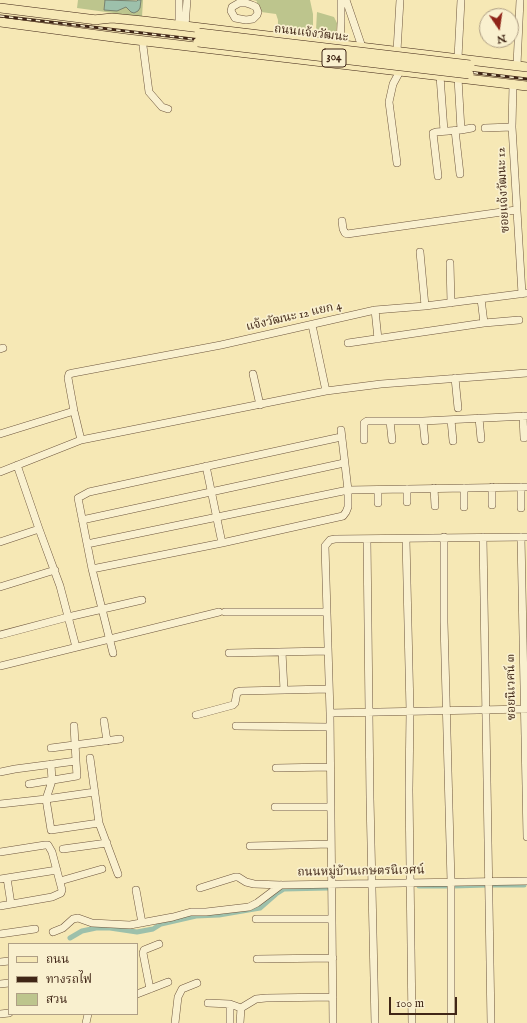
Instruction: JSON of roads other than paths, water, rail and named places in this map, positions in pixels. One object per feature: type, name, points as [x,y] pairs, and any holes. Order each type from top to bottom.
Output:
[{"type":"main road","name":"ถนนแจ้งวัฒนะ","points":[[0,8],[92,20],[199,38],[470,70],[527,81]]},
{"type":"main road","name":"ถนนแจ้งวัฒนะ","points":[[92,20],[112,18],[182,25],[527,66]]},
{"type":"main road","name":"ถนนแจ้งวัฒนะ","points":[[0,22],[93,33],[143,41],[527,86]]},
{"type":"main road","name":"ถนนแจ้งวัฒนะ","points":[[93,33],[102,32],[199,38]]},
{"type":"main road","points":[[313,61],[318,58],[322,51],[320,43],[317,41]]},
{"type":"main road","points":[[338,64],[340,44]]},
{"type":"main road","points":[[371,68],[367,64],[366,57],[368,50],[372,48]]},
{"type":"main road","name":"ถนนแจ้งวัฒนะ","points":[[470,70],[527,72]]},
{"type":"street","points":[[179,0],[182,25]]},
{"type":"street","points":[[182,25],[187,0]]},
{"type":"street","points":[[340,44],[342,22],[341,0]]},
{"type":"street","points":[[346,0],[362,47]]},
{"type":"street","points":[[397,51],[400,0]]},
{"type":"street","points":[[458,58],[461,0]]},
{"type":"street","points":[[517,65],[520,0]]},
{"type":"street","points":[[143,41],[142,46],[149,92],[162,107],[168,109]]},
{"type":"street","points":[[396,163],[388,102],[393,84],[400,71]]},
{"type":"street","points":[[440,76],[444,131]]},
{"type":"street","points":[[458,78],[460,174]]},
{"type":"street","name":"ซอยแจ้งวัฒนะ 12","points":[[513,84],[512,127],[516,210],[524,294]]},
{"type":"street","points":[[485,128],[512,127]]},
{"type":"street","points":[[438,176],[433,137],[434,133],[472,128]]},
{"type":"street","points":[[342,220],[343,229],[347,234],[516,210]]},
{"type":"street","points":[[420,252],[425,306]]},
{"type":"street","points":[[450,263],[451,303]]},
{"type":"street","name":"แจ้งวัฒนะ 12 แยก 4","points":[[74,411],[68,378],[69,374],[221,345],[374,310],[425,306],[524,294]]},
{"type":"street","points":[[481,299],[484,323]]},
{"type":"street","points":[[374,310],[378,339]]},
{"type":"street","points":[[348,343],[484,323],[519,320]]},
{"type":"street","points":[[312,325],[326,391]]},
{"type":"street","points":[[0,472],[81,440],[326,391],[381,384],[527,372]]},
{"type":"street","points":[[253,374],[260,405]]},
{"type":"street","points":[[455,378],[458,408]]},
{"type":"street","points":[[0,434],[74,411],[81,440]]},
{"type":"street","points":[[364,440],[365,422],[451,420],[525,416],[524,438]]},
{"type":"street","points":[[479,418],[481,439]]},
{"type":"street","points":[[451,420],[453,441]]},
{"type":"street","points":[[390,421],[392,440]]},
{"type":"street","points":[[423,421],[425,441]]},
{"type":"street","points":[[92,569],[222,544],[343,516],[348,507],[348,490],[341,433],[83,494],[78,498],[92,569],[113,653]]},
{"type":"street","points":[[82,520],[344,463]]},
{"type":"street","points":[[17,465],[55,570],[76,648]]},
{"type":"street","points":[[206,466],[222,544]]},
{"type":"street","points":[[492,487],[492,505]]},
{"type":"street","points":[[87,544],[348,490],[524,487],[521,508]]},
{"type":"street","points":[[434,488],[435,506]]},
{"type":"street","points":[[464,488],[464,507]]},
{"type":"street","points":[[407,489],[407,502]]},
{"type":"street","points":[[378,490],[378,504]]},
{"type":"street","points":[[0,542],[39,529]]},
{"type":"street","points":[[483,537],[491,1023]]},
{"type":"street","points":[[333,1023],[330,713],[325,546],[330,540],[335,539],[524,537]]},
{"type":"street","name":"ซอยนิเวศน์ ๓","points":[[524,537],[527,837]]},
{"type":"street","points":[[444,538],[451,882],[451,1023]]},
{"type":"street","points":[[367,539],[370,798],[375,1023]]},
{"type":"street","points":[[406,539],[410,712],[412,1023]]},
{"type":"street","points":[[0,587],[55,570]]},
{"type":"street","points":[[0,635],[68,616],[142,600]]},
{"type":"street","points":[[0,666],[222,612],[326,612]]},
{"type":"street","points":[[229,653],[328,651]]},
{"type":"street","points":[[282,652],[284,690]]},
{"type":"street","points":[[196,714],[233,705],[235,703],[237,692],[329,689]]},
{"type":"street","points":[[330,713],[525,709]]},
{"type":"street","points":[[104,721],[107,741]]},
{"type":"street","points":[[29,784],[77,776],[74,726]]},
{"type":"street","points":[[236,726],[329,727]]},
{"type":"street","points":[[51,748],[120,739]]},
{"type":"street","points":[[90,758],[99,823],[118,874]]},
{"type":"street","points":[[0,772],[76,761]]},
{"type":"street","points":[[51,764],[52,781],[46,799],[52,831],[99,823]]},
{"type":"street","points":[[276,768],[330,767]]},
{"type":"street","points":[[0,804],[95,792]]},
{"type":"street","points":[[275,807],[330,807]]},
{"type":"street","points":[[63,849],[107,843]]},
{"type":"street","points":[[0,852],[45,844],[48,845],[52,852],[62,890],[61,893],[52,897],[0,906]]},
{"type":"street","points":[[250,846],[331,844]]},
{"type":"street","points":[[60,881],[102,869]]},
{"type":"street","points":[[11,904],[3,878],[57,870]]},
{"type":"street","name":"ถนนหมู่บ้านเกษตรนิเวศน์","points":[[200,888],[234,877],[238,877],[246,882],[254,884],[281,885],[527,881]]},
{"type":"street","points":[[53,932],[63,928],[73,919],[78,918],[92,923],[130,925],[191,912],[206,912],[249,907],[257,903],[281,885]]},
{"type":"street","points":[[136,890],[142,923]]},
{"type":"street","points":[[256,919],[332,919]]},
{"type":"street","points":[[0,934],[35,929]]},
{"type":"street","points":[[150,989],[143,952],[144,950],[159,944]]},
{"type":"street","points":[[258,959],[332,958]]},
{"type":"street","points":[[138,994],[168,982]]},
{"type":"street","points":[[175,1023],[178,997],[182,989],[197,983]]},
{"type":"street","points":[[241,1008],[256,999],[333,996]]},
{"type":"street","points":[[208,1003],[230,1004],[241,1008]]},
{"type":"street","points":[[230,1004],[230,1023]]},
{"type":"street","points":[[240,1023],[241,1008]]},
{"type":"waterway","points":[[453,886],[487,885]]},
{"type":"waterway","points":[[491,885],[524,885]]},
{"type":"waterway","points":[[419,886],[448,886]]},
{"type":"waterway","points":[[70,938],[82,931],[96,928],[110,928],[137,932],[153,929],[161,924],[196,916],[219,915],[260,908],[284,889],[328,888]]},
{"type":"railway","points":[[0,16],[527,79]]}]
